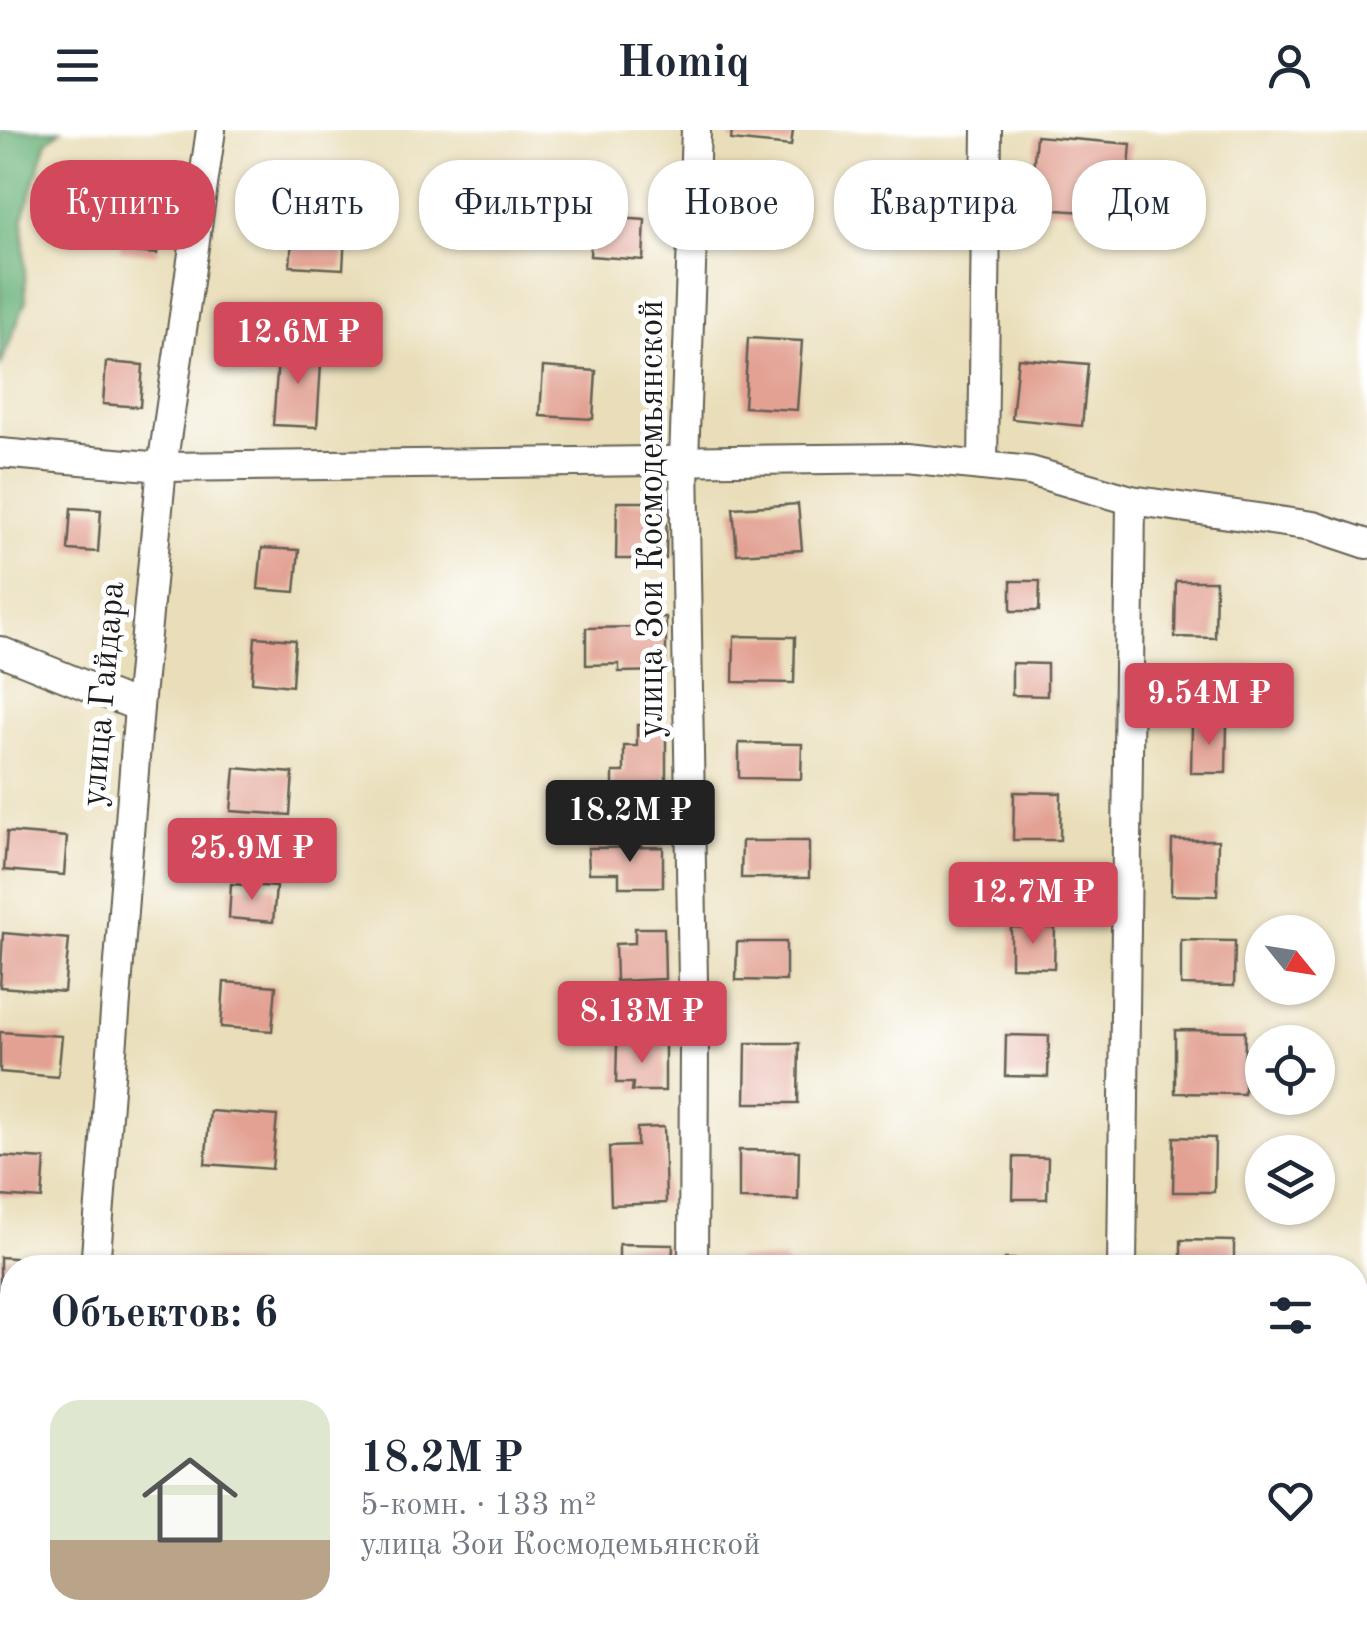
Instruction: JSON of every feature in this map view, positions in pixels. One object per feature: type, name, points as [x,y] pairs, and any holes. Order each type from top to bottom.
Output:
[{"type":"street","name":"улица Гайдара","points":[[95,1255],[162,467],[210,130]]},
{"type":"street","name":"улица Зои Космодемьянской","points":[[693,1255],[694,1040],[684,460],[696,130]]},
{"type":"street","points":[[982,466],[987,130]]},
{"type":"street","points":[[0,453],[162,467],[906,458],[1030,471],[1131,500],[1313,526],[1367,544]]},
{"type":"street","points":[[1122,1255],[1131,500]]},
{"type":"street","points":[[0,650],[139,707]]},
{"type":"green space","points":[[0,130],[61,130],[47,141],[41,160],[30,160],[30,196],[23,218],[26,300],[0,367]]},
{"type":"building","points":[[732,130],[793,130],[791,146],[731,140]]},
{"type":"building","points":[[1036,136],[1131,144],[1130,160],[1072,160],[1072,211],[1052,210],[1052,160],[1034,160]]},
{"type":"building","points":[[628,219],[645,220],[643,260],[590,256],[590,250],[628,250]]},
{"type":"building","points":[[120,250],[157,250],[157,254]]},
{"type":"building","points":[[291,250],[344,250],[343,269],[290,266]]},
{"type":"building","points":[[748,338],[802,341],[797,410],[744,407]]},
{"type":"building","points":[[279,346],[322,348],[317,427],[273,425]]},
{"type":"building","points":[[1018,358],[1088,364],[1082,426],[1012,419]]},
{"type":"building","points":[[106,362],[143,365],[140,407],[103,404]]},
{"type":"building","points":[[543,367],[596,371],[593,419],[540,416]]},
{"type":"building","points":[[617,502],[667,502],[666,559],[616,559]]},
{"type":"building","points":[[798,504],[802,550],[737,554],[733,508]]},
{"type":"building","points":[[71,508],[101,510],[98,552],[68,550]]},
{"type":"building","points":[[262,548],[299,550],[295,592],[258,589]]},
{"type":"building","points":[[1011,581],[1040,581],[1039,611],[1011,611]]},
{"type":"building","points":[[1176,581],[1216,581],[1215,638],[1175,637]]},
{"type":"building","points":[[666,617],[666,671],[619,672],[619,664],[586,665],[586,628],[640,627],[640,618]]},
{"type":"building","points":[[734,636],[795,637],[794,683],[733,682]]},
{"type":"building","points":[[255,637],[295,640],[292,686],[252,682]]},
{"type":"building","points":[[1012,663],[1047,664],[1047,696],[1012,695]]},
{"type":"building","points":[[1192,724],[1227,724],[1226,773],[1191,773]]},
{"type":"building","points":[[637,725],[666,725],[666,793],[613,793],[613,772],[624,772],[624,746],[637,746]]},
{"type":"building","points":[[739,743],[802,744],[801,779],[739,778]]},
{"type":"building","points":[[235,768],[293,773],[290,815],[231,811]]},
{"type":"building","points":[[1014,792],[1061,793],[1060,840],[1013,840]]},
{"type":"building","points":[[7,832],[67,837],[64,875],[4,870]]},
{"type":"building","points":[[1172,840],[1218,840],[1217,896],[1171,895]]},
{"type":"building","points":[[742,841],[809,841],[809,878],[741,878]]},
{"type":"building","points":[[663,847],[663,887],[619,887],[619,873],[589,873],[588,848]]},
{"type":"building","points":[[231,884],[276,887],[273,922],[229,918]]},
{"type":"building","points":[[1011,927],[1055,928],[1054,968],[1011,967]]},
{"type":"building","points":[[635,928],[664,928],[665,979],[616,981],[615,944],[635,943]]},
{"type":"building","points":[[3,933],[69,939],[64,992],[0,987]]},
{"type":"building","points":[[1181,940],[1235,941],[1234,986],[1181,985]]},
{"type":"building","points":[[737,942],[786,942],[786,981],[736,980]]},
{"type":"building","points":[[224,982],[276,986],[272,1031],[221,1027]]},
{"type":"building","points":[[1175,1030],[1245,1031],[1244,1094],[1175,1093]]},
{"type":"building","points":[[0,1032],[62,1036],[58,1077],[0,1072]]},
{"type":"building","points":[[1006,1035],[1049,1036],[1048,1077],[1005,1076]]},
{"type":"building","points":[[665,1043],[665,1091],[632,1091],[633,1083],[616,1083],[617,1044]]},
{"type":"building","points":[[746,1043],[799,1043],[798,1103],[745,1103]]},
{"type":"building","points":[[210,1111],[277,1116],[272,1169],[205,1164]]},
{"type":"building","points":[[664,1127],[666,1203],[611,1205],[609,1147],[637,1146],[637,1128]]},
{"type":"building","points":[[1174,1137],[1215,1138],[1214,1192],[1173,1192]]},
{"type":"building","points":[[739,1150],[799,1151],[798,1200],[739,1199]]},
{"type":"building","points":[[0,1156],[45,1159],[42,1199],[0,1196]]},
{"type":"building","points":[[1014,1157],[1048,1158],[1047,1199],[1013,1199]]},
{"type":"building","points":[[1181,1240],[1234,1241],[1234,1255],[1181,1255]]},
{"type":"building","points":[[619,1244],[673,1245],[673,1255],[619,1255]]}]
